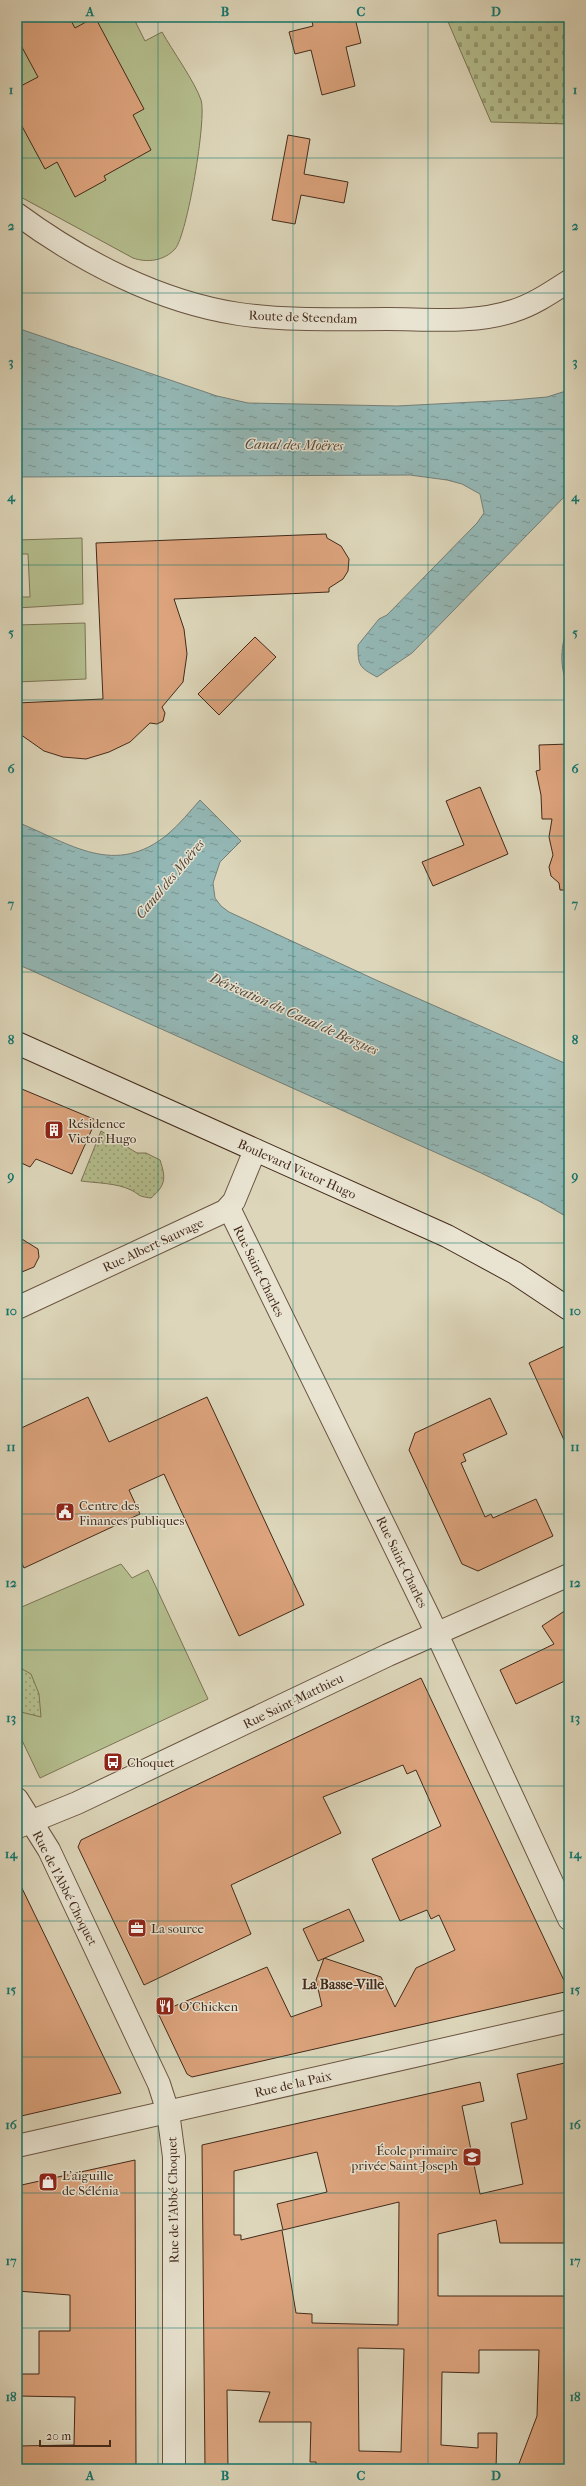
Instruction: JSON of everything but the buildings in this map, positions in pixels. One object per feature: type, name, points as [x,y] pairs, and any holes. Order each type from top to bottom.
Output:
[{"type":"street","name":"Route de Steendam","points":[[17,214],[46,235],[130,280],[163,295],[219,311],[258,316],[301,319],[489,317],[528,305],[569,280]]},
{"type":"street","name":"Route de Steendam","points":[[17,225],[46,235]]},
{"type":"street","name":"Boulevard Victor Hugo","points":[[17,1044],[447,1236],[515,1274],[569,1309]]},
{"type":"street","points":[[229,1208],[255,1150]]},
{"type":"street","name":"Rue Albert Sauvage","points":[[17,1308],[184,1232],[229,1208]]},
{"type":"street","name":"Rue Saint-Charles","points":[[229,1208],[436,1633],[569,1919]]},
{"type":"street","name":"Rue Saint-Matthieu","points":[[24,1824],[96,1795],[436,1633],[569,1576]]},
{"type":"street","name":"Rue de l'Abbé Choquet","points":[[17,1799],[24,1824],[49,1850],[156,2076],[168,2112],[174,2157],[174,2469]]},
{"type":"street","name":"Rue de la Paix","points":[[17,2146],[569,2021]]},
{"type":"green space","points":[[17,17],[133,17],[145,41],[162,32],[189,75],[201,100],[202,111],[199,152],[190,201],[180,240],[171,253],[155,260],[138,260],[17,195]]},
{"type":"green space","points":[[446,17],[569,17],[569,124],[491,122]]},
{"type":"green space","points":[[82,538],[83,604],[17,608],[17,597],[30,597],[28,554],[17,554],[17,540]]},
{"type":"green space","points":[[85,623],[86,679],[17,682],[17,625]]},
{"type":"green space","points":[[101,1131],[137,1153],[146,1153],[160,1160],[164,1177],[160,1189],[151,1198],[141,1196],[131,1190],[119,1186],[81,1181]]},
{"type":"green space","points":[[121,1564],[132,1578],[148,1570],[208,1699],[40,1778],[17,1730],[17,1609]]},
{"type":"green space","points":[[17,1666],[31,1674],[39,1694],[41,1717],[17,1711]]},
{"type":"water","name":"Canal des Moëres","points":[[17,328],[217,396],[248,403],[397,406],[547,397],[569,390],[569,492],[412,653],[377,677],[366,671],[359,662],[358,645],[379,619],[387,615],[477,523],[484,513],[480,494],[462,484],[447,480],[410,475],[17,477]]},
{"type":"water","points":[[569,624],[569,689],[562,665],[562,648]]},
{"type":"water","points":[[200,800],[241,841],[220,862],[213,883],[215,898],[221,906],[229,912],[376,980],[569,1065],[569,1218],[539,1201],[479,1172],[17,964],[17,822],[75,847],[93,853],[111,855],[130,854],[149,847],[168,834],[181,822]]},
{"type":"place","name":"Résidence Victor Hugo","points":[[54,1130]]},
{"type":"place","name":"Centre des Finances publiques","points":[[65,1512]]},
{"type":"place","name":"Choquet","points":[[113,1762]]},
{"type":"place","name":"La source","points":[[137,1928]]},
{"type":"place","name":"O'Chicken","points":[[165,2006]]},
{"type":"place","name":"École primaire privée Saint-Joseph","points":[[472,2157]]},
{"type":"place","name":"L'aiguille de Sélénia","points":[[48,2182]]},
{"type":"district","name":"La Basse-Ville","points":[[343,1984]]},
{"type":"water label","name":"Dérivation du Canal de Bergues","points":[[294,1014]]}]
